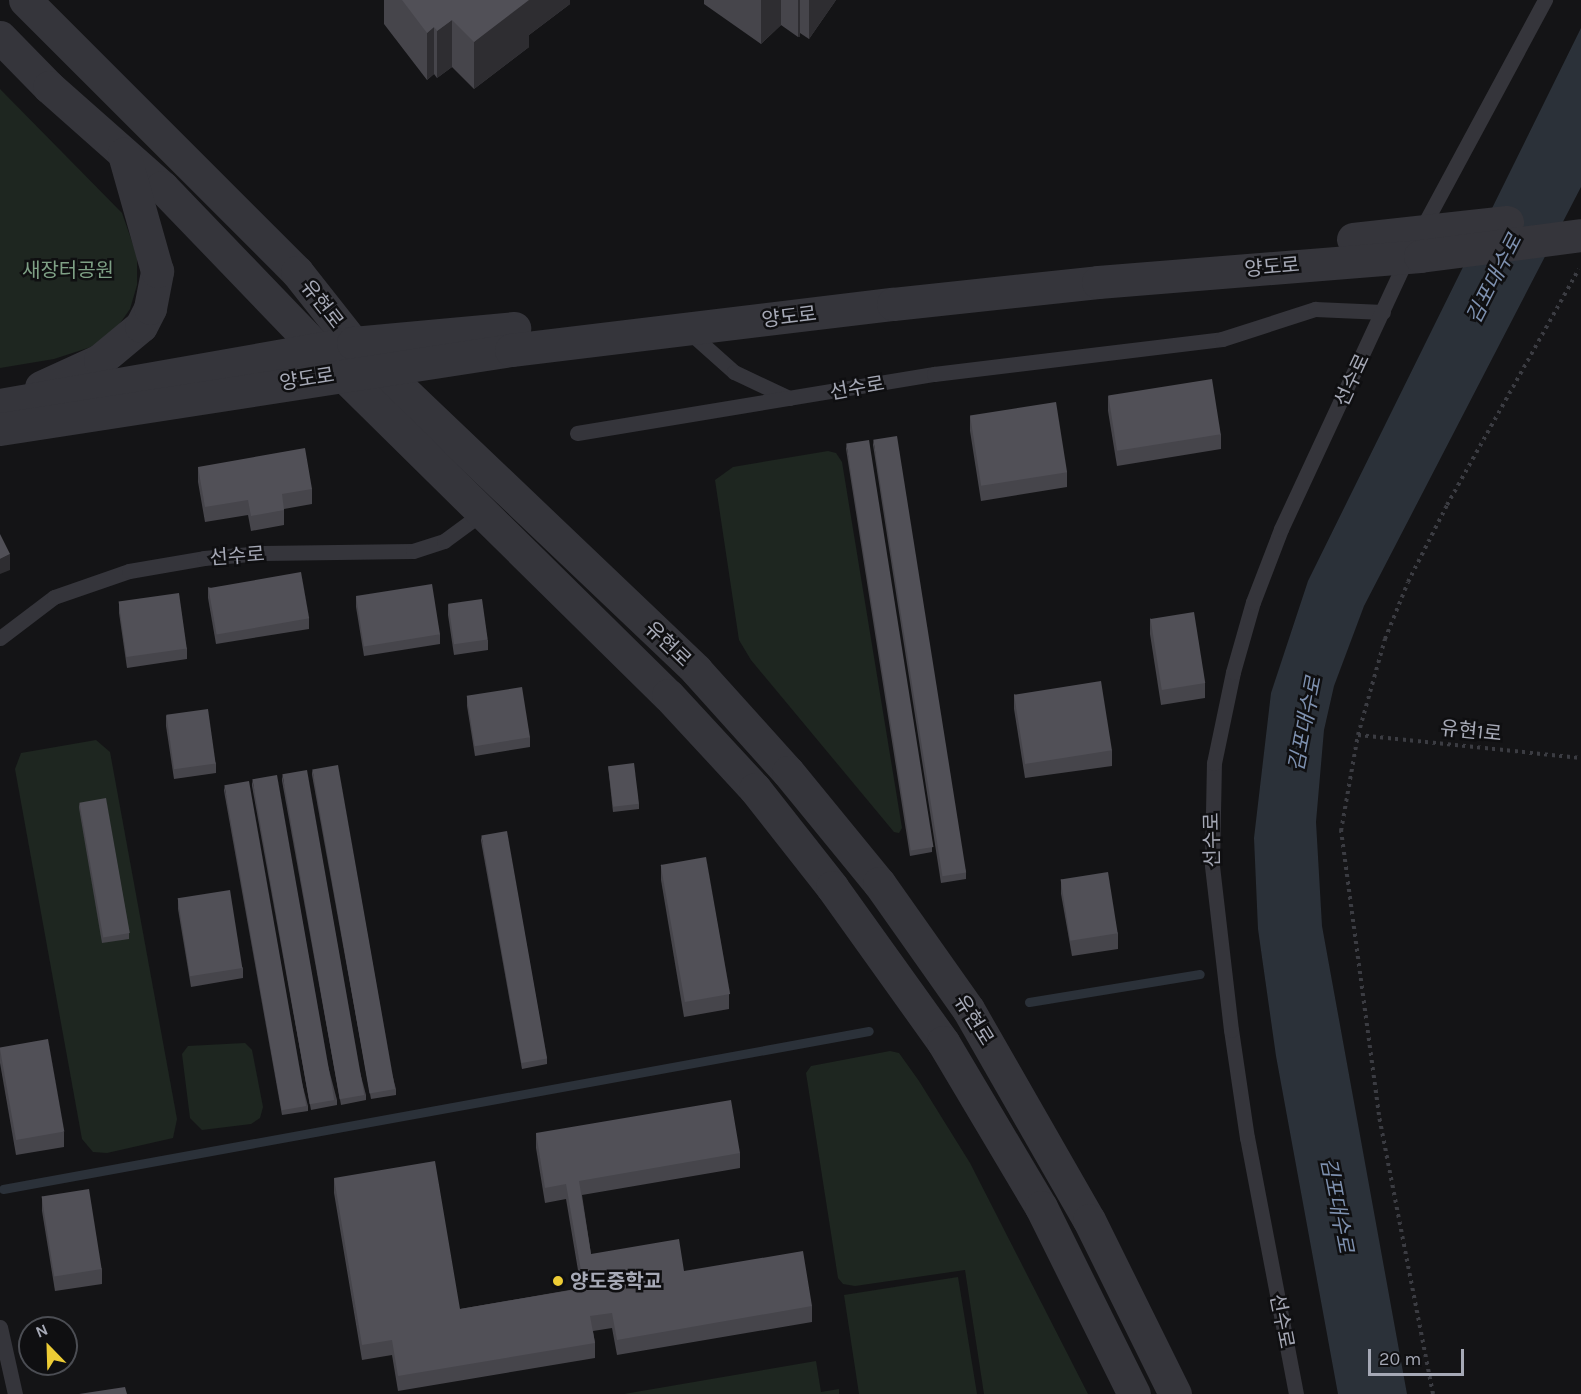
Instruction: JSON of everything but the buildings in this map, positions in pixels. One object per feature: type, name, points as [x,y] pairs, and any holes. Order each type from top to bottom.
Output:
[{"type":"street","name":"유현로","points":[[25,0],[297,272],[353,343],[377,368],[512,491],[703,677],[788,772],[879,884],[968,1009],[1020,1095],[1100,1239],[1175,1394]]},
{"type":"street","name":"유현로","points":[[0,37],[162,187],[342,374],[712,741],[832,887],[943,1042],[1041,1207],[1134,1394]]},
{"type":"street","points":[[1,413],[100,360],[141,326],[150,308],[157,271],[124,154]]},
{"type":"street","name":"양도로","points":[[1,413],[342,374],[686,329],[1420,244],[1581,213]]},
{"type":"street","name":"양도로","points":[[1,413],[353,343],[1420,244],[1581,235]]},
{"type":"lane","name":"선수로","points":[[1296,1394],[1249,1149],[1231,1030],[1212,865],[1214,763],[1233,672],[1253,602],[1281,530],[1383,312],[1545,0]]},
{"type":"lane","name":"선수로","points":[[577,433],[1054,357],[1222,339],[1315,309],[1383,312]]},
{"type":"lane","points":[[686,329],[734,372],[792,399]]},
{"type":"lane","name":"선수로","points":[[0,638],[54,597],[129,571],[204,558],[261,553],[413,551],[444,542],[482,513]]},
{"type":"lane","points":[[0,1327],[15,1394]]},
{"type":"path","points":[[1433,1394],[1379,1115],[1344,870],[1341,831],[1358,735],[1385,639],[1408,582],[1447,505],[1581,266]]},
{"type":"path","name":"유현1로","points":[[1358,735],[1581,758]]},
{"type":"green space","name":"새장터공원","points":[[0,89],[122,213],[137,256],[137,285],[130,309],[118,326],[97,345],[54,359],[0,368]]},
{"type":"green space","points":[[828,451],[836,453],[842,462],[902,828],[899,833],[894,832],[751,660],[739,640],[715,480],[733,467]]},
{"type":"green space","points":[[96,740],[110,752],[177,1119],[173,1138],[107,1153],[93,1152],[82,1139],[15,769],[21,753]]},
{"type":"green space","points":[[245,1043],[252,1050],[263,1107],[260,1118],[251,1124],[202,1130],[190,1118],[182,1054],[188,1046]]},
{"type":"green space","points":[[890,1051],[899,1053],[919,1081],[970,1163],[1088,1394],[984,1394],[965,1270],[855,1286],[843,1284],[838,1278],[806,1073],[811,1066]]},
{"type":"green space","points":[[958,1277],[977,1394],[859,1394],[844,1295]]},
{"type":"green space","points":[[816,1361],[821,1392],[839,1389],[839,1394],[624,1394]]},
{"type":"water","name":"김포대수로","points":[[1581,28],[1581,187],[1364,606],[1334,686],[1324,730],[1316,822],[1322,926],[1407,1394],[1338,1394],[1276,1056],[1258,929],[1254,838],[1271,693],[1308,581]]},
{"type":"waterway","points":[[1029,1002],[1200,974]]},
{"type":"waterway","points":[[3,1189],[869,1031]]},
{"type":"place","name":"양도중학교","points":[[558,1281]]}]
